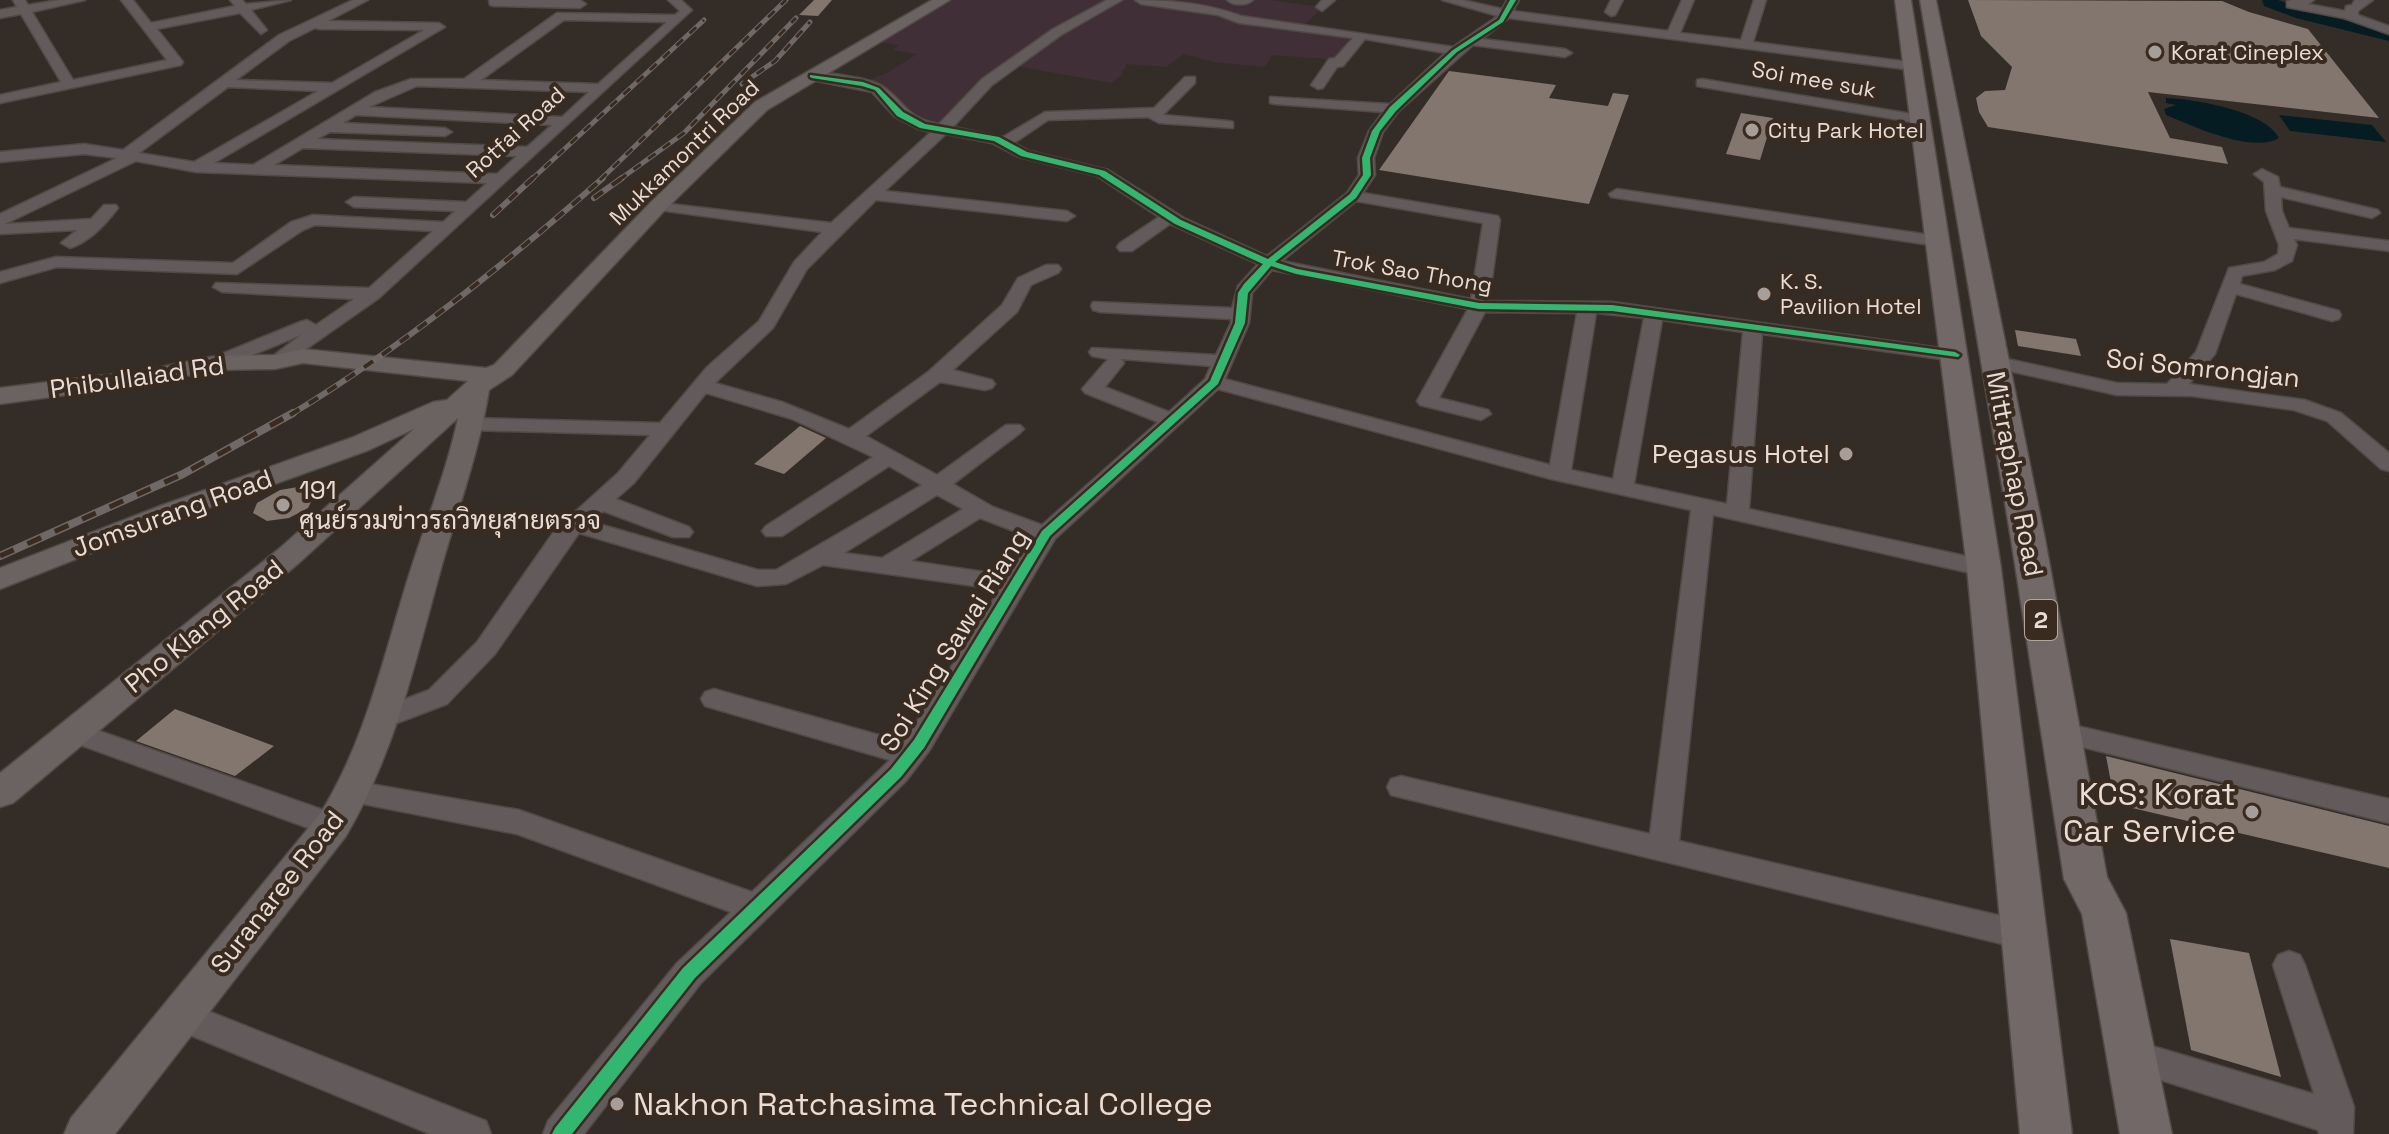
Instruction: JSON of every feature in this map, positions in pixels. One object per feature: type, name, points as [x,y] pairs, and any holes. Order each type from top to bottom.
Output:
[{"type":"highway","name":"Mittraphap Road","points":[[1903,0],[1984,568],[2046,1134]]},
{"type":"highway","name":"Mittraphap Road","points":[[1928,0],[2086,879],[2104,913],[2146,1134]]},
{"type":"highway","points":[[1955,355],[1994,362]]},
{"type":"main road","name":"Mukkamontri Road","points":[[471,401],[526,348],[659,205],[761,106],[802,76],[923,0]]},
{"type":"main road","name":"Mukkamontri Road","points":[[471,401],[663,174],[744,103],[802,76],[943,0]]},
{"type":"main road","points":[[663,174],[689,176]]},
{"type":"main road","name":"Phibullaiad Rd","points":[[0,396],[132,379],[216,363],[275,362],[303,356],[471,401]]},
{"type":"main road","name":"Phibullaiad Rd","points":[[275,362],[279,367],[471,401]]},
{"type":"main road","points":[[360,444],[386,445],[407,452],[430,447],[471,401]]},
{"type":"main road","name":"Jomsurang Road","points":[[0,579],[170,512],[471,401]]},
{"type":"main road","name":"Pho Klang Road","points":[[0,793],[290,555],[407,452],[471,401]]},
{"type":"main road","name":"Suranaree Road","points":[[87,1134],[333,825],[353,792],[384,718],[471,401]]},
{"type":"street","points":[[0,14],[21,5],[79,0]]},
{"type":"street","points":[[0,99],[176,62],[127,0]]},
{"type":"street","points":[[148,27],[240,4],[285,0]]},
{"type":"street","points":[[133,157],[284,38],[362,0]]},
{"type":"street","points":[[384,718],[438,697],[486,648],[511,615],[543,562],[574,524],[626,478],[722,362],[766,324],[800,266],[835,229],[942,130],[987,82],[1057,32],[1116,0]]},
{"type":"street","points":[[1141,0],[1220,12],[1239,19],[1362,35],[1451,54]]},
{"type":"street","points":[[1233,0],[1247,0]]},
{"type":"street","points":[[1448,0],[1506,14],[1912,66]]},
{"type":"street","points":[[1481,414],[1427,401],[1479,306],[1492,220],[1353,196],[1367,175],[1366,158],[1376,131],[1393,109],[1451,54],[1501,21],[1513,0]]},
{"type":"street","points":[[1673,35],[1672,19],[1688,0]]},
{"type":"street","points":[[1746,44],[1760,0]]},
{"type":"street","points":[[2308,0],[2291,4],[2347,15],[2389,30]]},
{"type":"street","points":[[2347,15],[2353,14],[2350,9],[2357,8],[2360,1],[2367,0]]},
{"type":"street","points":[[494,2],[678,9]]},
{"type":"street","points":[[240,4],[261,30]]},
{"type":"street","points":[[21,5],[69,84]]},
{"type":"street","points":[[467,84],[561,16],[678,9]]},
{"type":"street","name":"Rotfai Road","points":[[303,356],[316,341],[369,298],[601,88],[678,9]]},
{"type":"street","points":[[0,220],[133,157],[283,46],[322,23],[439,27],[196,167]]},
{"type":"street","points":[[1318,85],[1362,35]]},
{"type":"street","points":[[1470,41],[1565,53]]},
{"type":"street","name":"Trok Sao Thong","points":[[802,76],[863,84],[877,89],[910,121],[1004,143],[1024,154],[1102,173],[1169,218],[1269,263],[1328,278],[1479,306],[1588,306],[1955,355]]},
{"type":"street","points":[[1190,80],[1155,116],[1159,119],[1228,125]]},
{"type":"street","points":[[255,170],[396,87],[416,82],[601,88]]},
{"type":"street","name":"Soi mee suk","points":[[1702,83],[1918,119]]},
{"type":"street","points":[[229,87],[328,90]]},
{"type":"street","points":[[1275,100],[1393,109]]},
{"type":"street","points":[[1004,143],[1044,110],[1158,112]]},
{"type":"street","points":[[354,111],[564,121]]},
{"type":"street","points":[[327,127],[468,133]]},
{"type":"street","points":[[500,134],[547,136]]},
{"type":"street","points":[[299,143],[530,152]]},
{"type":"street","points":[[2,158],[84,149],[196,167],[500,179]]},
{"type":"street","points":[[2173,389],[2205,354],[2235,272],[2269,266],[2286,257],[2288,245],[2274,211],[2272,180],[2262,174]]},
{"type":"street","points":[[2273,190],[2372,213]]},
{"type":"street","points":[[1617,194],[1937,241]]},
{"type":"street","points":[[873,195],[1067,216]]},
{"type":"street","name":"Soi King Sawai Riang","points":[[561,1134],[689,973],[911,755],[1046,534],[1172,420],[1220,371],[1242,314],[1243,293],[1269,263],[1353,196]]},
{"type":"street","points":[[354,202],[468,207]]},
{"type":"street","points":[[659,205],[835,229]]},
{"type":"street","points":[[70,243],[96,224],[110,208]]},
{"type":"street","points":[[1126,247],[1169,218]]},
{"type":"street","points":[[0,278],[56,262],[237,269],[297,226],[313,220],[447,227]]},
{"type":"street","points":[[0,229],[96,224]]},
{"type":"street","points":[[2283,232],[2389,246]]},
{"type":"street","points":[[851,437],[935,376],[1010,308],[1024,282],[1052,269]]},
{"type":"street","points":[[222,287],[369,298]]},
{"type":"street","points":[[2230,287],[2332,315]]},
{"type":"street","name":"Rotfai Road","points":[[275,362],[369,298]]},
{"type":"street","name":"Rotfai Road","points":[[216,363],[369,298]]},
{"type":"street","points":[[1100,306],[1242,314]]},
{"type":"street","points":[[1559,474],[1588,306]]},
{"type":"street","points":[[1622,488],[1654,314]]},
{"type":"street","points":[[1737,514],[1753,329]]},
{"type":"street","points":[[1172,420],[1092,389],[1106,358],[1220,371],[1559,474],[1984,568]]},
{"type":"street","name":"Soi Somrongjan","points":[[1994,362],[2117,389],[2173,389],[2298,404],[2319,410],[2341,422],[2389,464]]},
{"type":"street","points":[[935,376],[947,375],[985,384]]},
{"type":"street","points":[[701,386],[741,394],[851,437],[979,509],[1014,525],[1046,534]]},
{"type":"street","points":[[471,401],[666,429]]},
{"type":"street","points":[[574,524],[757,578],[777,578],[819,557],[939,484],[1013,429]]},
{"type":"street","points":[[774,531],[889,456]]},
{"type":"street","points":[[601,502],[681,532]]},
{"type":"street","points":[[1663,848],[1703,506]]},
{"type":"street","points":[[886,566],[979,509]]},
{"type":"street","points":[[819,557],[982,579]]},
{"type":"street","points":[[714,699],[911,755]]},
{"type":"street","points":[[74,732],[333,825]]},
{"type":"street","points":[[2060,732],[2389,811]]},
{"type":"street","points":[[1401,787],[2023,935]]},
{"type":"street","points":[[353,792],[519,822],[756,907]]},
{"type":"street","points":[[2289,965],[2335,1126]]},
{"type":"street","points":[[180,1015],[473,1134]]},
{"type":"street","points":[[2132,1056],[2335,1126]]},
{"type":"shaded area","points":[[950,0],[1110,0],[1056,28],[978,81],[940,127],[923,122],[866,81],[889,72],[917,54],[893,50],[899,45],[878,42]]},
{"type":"shaded area","points":[[1122,0],[1270,0],[1323,7],[1301,28],[1357,36],[1337,60],[1272,55],[1265,67],[1213,62],[1184,54],[1166,67],[1126,64],[1121,72],[1124,73],[1112,83],[1014,66]]},
{"type":"water","points":[[2166,98],[2211,104],[2245,114],[2260,120],[2279,138],[2254,143],[2222,137],[2166,115],[2164,109],[2176,105],[2166,103]]},
{"type":"water","points":[[2279,115],[2372,125],[2386,142],[2290,131]]},
{"type":"building","points":[[814,0],[832,0],[818,16],[799,15]]},
{"type":"building","points":[[1968,0],[2222,1],[2308,29],[2379,118],[2148,92],[2170,138],[2222,147],[2228,164],[1988,127],[1979,112],[1976,98],[1985,91],[2005,90],[2012,67],[1981,36]]},
{"type":"building","points":[[1449,71],[1556,85],[1549,98],[1608,106],[1613,93],[1629,95],[1589,204],[1379,170]]},
{"type":"building","name":"City Park Hotel","points":[[1741,113],[1773,118],[1760,160],[1726,154]]},
{"type":"building","points":[[2015,330],[2076,339],[2081,356],[2018,346]]},
{"type":"building","points":[[800,426],[826,438],[784,474],[754,464]]},
{"type":"building","name":"191 ศูนย์รวมข่าวรถวิทยุสายตรวจ","points":[[298,487],[315,494],[308,508],[289,518],[267,521],[253,513],[257,503],[280,490]]},
{"type":"building","points":[[175,709],[274,746],[235,776],[136,741]]},
{"type":"building","name":"KCS: Korat Car Service","points":[[2106,756],[2389,826],[2389,868],[2115,804]]},
{"type":"building","points":[[2170,939],[2249,953],[2281,1077],[2191,1050]]},
{"type":"waterway","points":[[2270,0],[2270,3],[2302,15],[2389,36]]},
{"type":"railway","points":[[600,180],[786,0]]},
{"type":"railway","points":[[619,180],[684,133],[796,18]]},
{"type":"railway","points":[[531,180],[704,20]]},
{"type":"railway","points":[[742,84],[775,61],[810,22]]},
{"type":"railway","points":[[493,215],[533,178]]},
{"type":"railway","points":[[290,415],[372,362],[451,304],[603,178]]},
{"type":"railway","points":[[594,198],[622,178]]},
{"type":"railway","points":[[0,556],[183,474],[293,413]]},
{"type":"cycle path","points":[[561,1134],[689,973],[896,773],[919,744],[1046,534],[1214,382],[1240,323],[1243,293],[1247,286],[1269,263],[1353,196],[1367,175],[1366,158],[1376,131],[1393,109],[1455,51],[1501,21],[1513,0]]},
{"type":"cycle path","points":[[812,76],[877,89],[900,114],[923,126],[996,139],[1024,154],[1102,173],[1178,222],[1269,263],[1296,271],[1479,306],[1612,308],[1955,355]]},
{"type":"place","name":"Korat Cineplex","points":[[2155,52]]},
{"type":"place","name":"City Park Hotel","points":[[1752,130]]},
{"type":"place","name":"K. S. Pavilion Hotel","points":[[1764,294]]},
{"type":"place","name":"Pegasus Hotel","points":[[1846,454]]},
{"type":"place","name":"191 ศูนย์รวมข่าวรถวิทยุสายตรวจ","points":[[283,505]]},
{"type":"place","name":"KCS: Korat Car Service","points":[[2252,812]]},
{"type":"place","name":"Nakhon Ratchasima Technical College","points":[[617,1104]]}]
